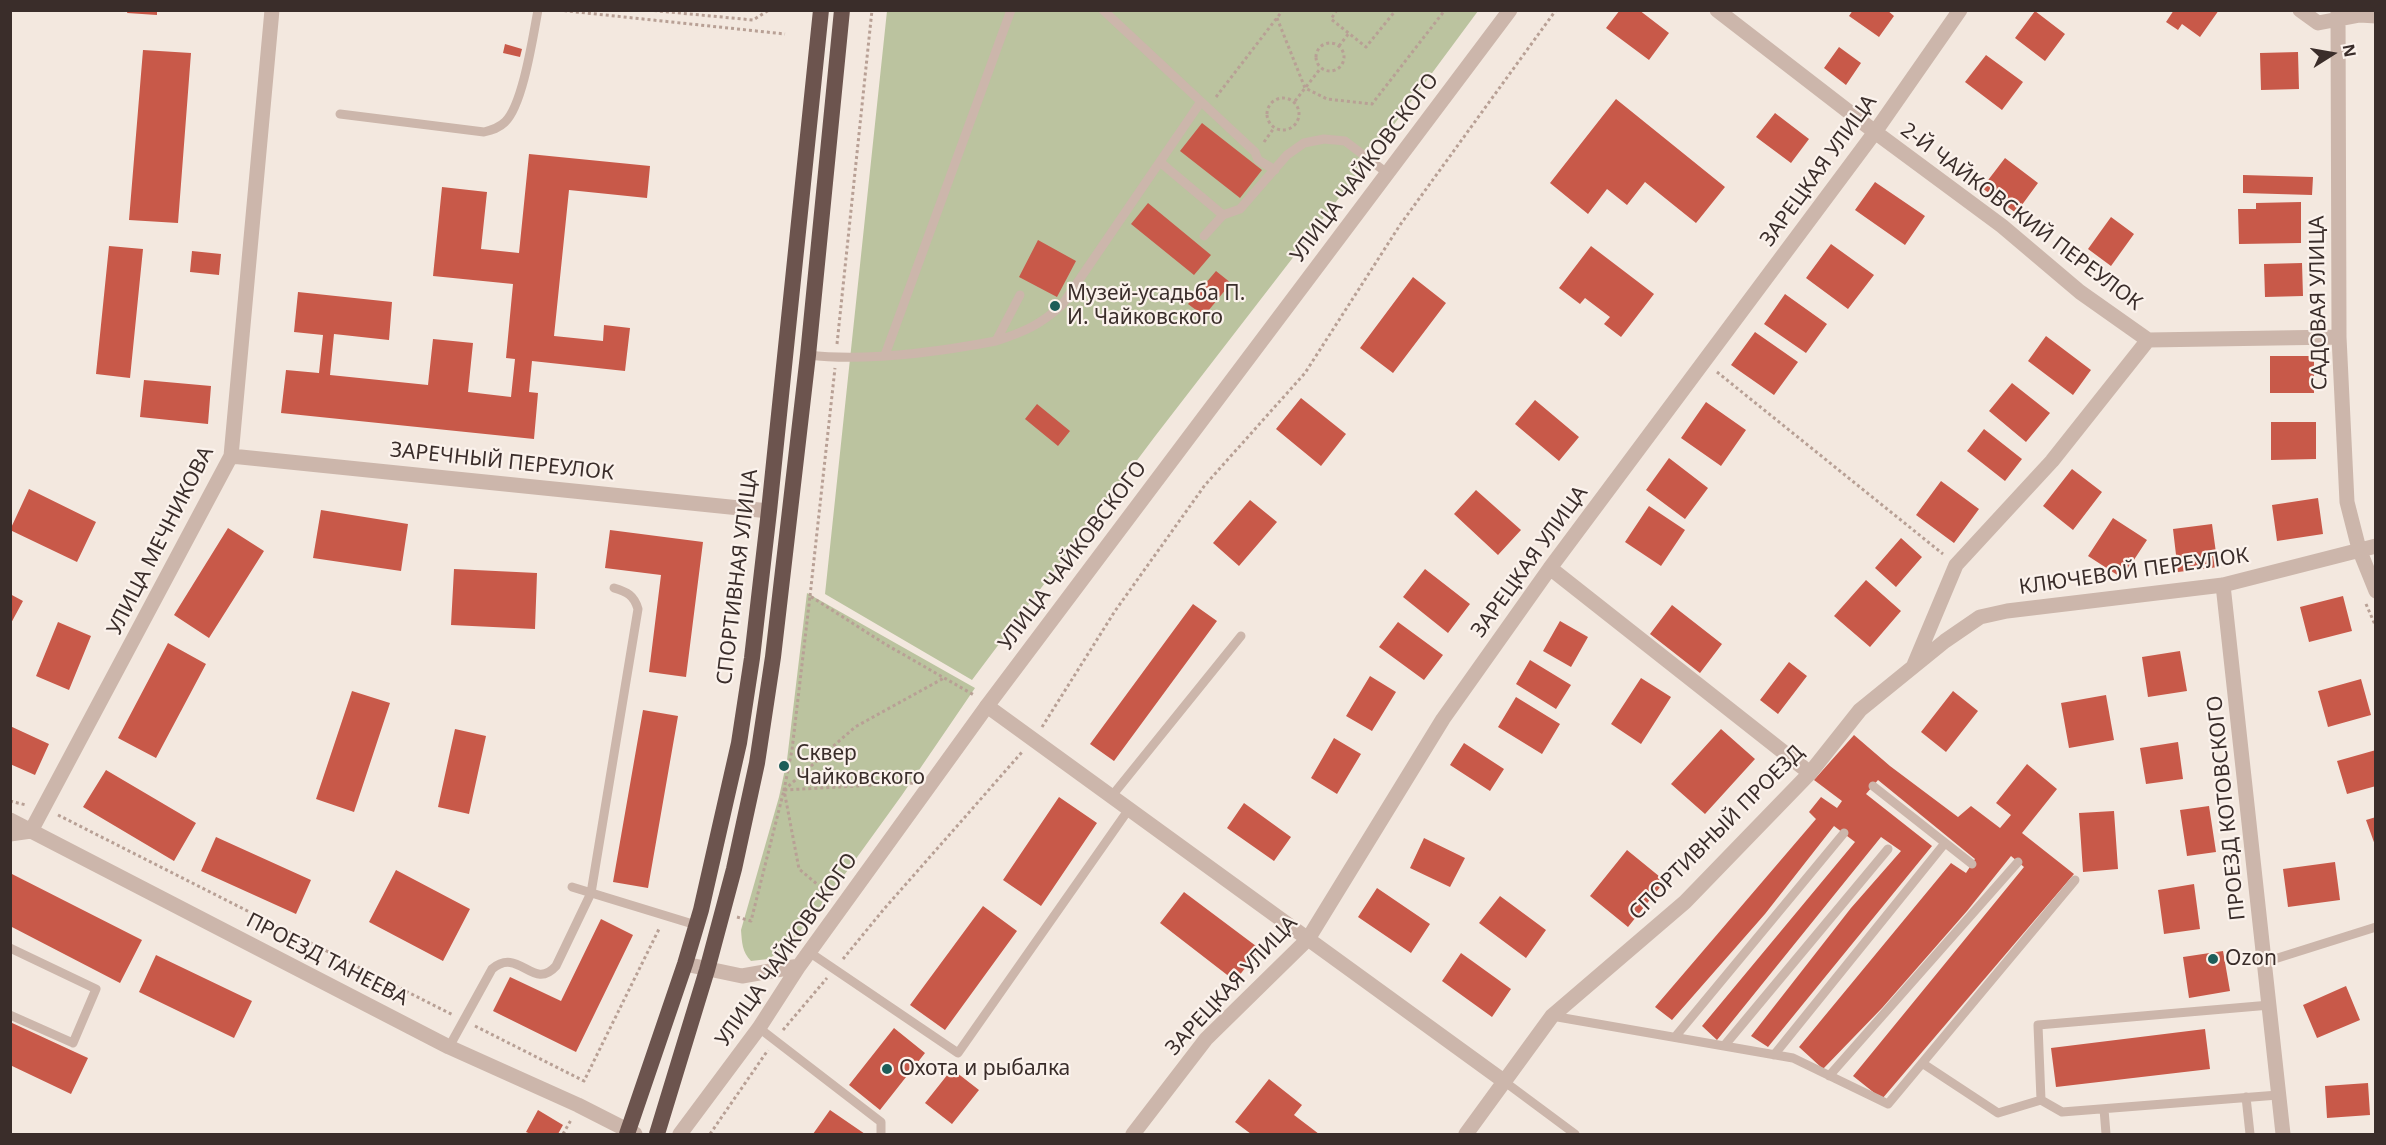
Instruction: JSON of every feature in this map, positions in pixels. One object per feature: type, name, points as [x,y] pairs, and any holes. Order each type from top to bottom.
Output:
[{"type":"highway","name":"СПОРТИВНАЯ УЛИЦА","points":[[630,1133],[696,925],[739,743],[752,658],[769,511],[821,10]]},
{"type":"highway","name":"СПОРТИВНАЯ УЛИЦА","points":[[657,1134],[707,970],[757,763],[768,692],[808,355],[842,10]]},
{"type":"street","name":"УЛИЦА МЕЧНИКОВА","points":[[31,831],[231,456],[272,10]]},
{"type":"street","name":"УЛИЦА ЧАЙКОВСКОГО","points":[[680,1134],[759,1028],[799,966],[987,706],[1510,10]]},
{"type":"street","name":"2-Й ЧАЙКОВСКИЙ ПЕРЕУЛОК","points":[[1717,10],[2002,226],[2080,292],[2148,339],[2339,337]]},
{"type":"street","name":"ЗАРЕЦКАЯ УЛИЦА","points":[[1133,1134],[1206,1039],[1308,939],[1443,719],[1550,568],[1875,132],[1960,10]]},
{"type":"street","points":[[2300,10],[2318,23],[2339,15],[2376,16]]},
{"type":"street","name":"САДОВАЯ УЛИЦА","points":[[2339,15],[2339,337],[2347,502],[2359,549],[2376,591]]},
{"type":"street","points":[[1912,668],[1956,565],[2052,461],[2148,339]]},
{"type":"street","name":"ЗАРЕЧНЫЙ ПЕРЕУЛОК","points":[[231,456],[769,511]]},
{"type":"street","name":"КЛЮЧЕВОЙ ПЕРЕУЛОК","points":[[1912,668],[1980,617],[2007,611],[2223,585],[2376,546]]},
{"type":"street","points":[[1550,568],[1810,773]]},
{"type":"street","name":"ПРОЕЗД КОТОВСКОГО","points":[[2223,585],[2283,1134]]},
{"type":"street","name":"СПОРТИВНЫЙ ПРОЕЗД","points":[[1466,1134],[1552,1016],[1685,902],[1810,773],[1860,710],[1912,668]]},
{"type":"street","points":[[987,706],[1505,1082]]},
{"type":"street","name":"ПРОЕЗД ТАНЕЕВА","points":[[10,820],[449,1047],[630,1133]]},
{"type":"street","points":[[10,834],[31,831]]},
{"type":"street","points":[[685,964],[742,976],[799,966]]},
{"type":"lane","points":[[340,114],[484,132],[496,129],[507,121],[515,107],[538,10]]},
{"type":"lane","points":[[885,355],[1011,10]]},
{"type":"lane","points":[[1103,10],[1255,153],[1258,160],[1275,170]]},
{"type":"lane","points":[[808,355],[836,358],[956,349],[996,341],[1028,331],[1046,320],[1062,304],[1160,162],[1203,106]]},
{"type":"lane","points":[[1204,236],[1223,215],[1240,209],[1287,155],[1304,142],[1324,139],[1346,141],[1387,173]]},
{"type":"lane","points":[[1160,162],[1223,215]]},
{"type":"lane","points":[[996,341],[1020,295]]},
{"type":"lane","points":[[449,1047],[492,969],[500,962],[508,960],[536,974],[551,972],[591,893],[638,609],[635,598],[626,591],[614,588]]},
{"type":"lane","points":[[1111,797],[1241,636]]},
{"type":"lane","points":[[1873,786],[1972,864]]},
{"type":"lane","points":[[809,952],[958,1053],[1129,809]]},
{"type":"lane","points":[[1675,1037],[1844,834]]},
{"type":"lane","points":[[1774,1055],[1945,843]]},
{"type":"lane","points":[[1724,1046],[1888,849]]},
{"type":"lane","points":[[1829,1076],[2018,862]]},
{"type":"lane","points":[[1552,1016],[1793,1058],[1888,1104],[2075,880]]},
{"type":"lane","points":[[572,887],[696,925]]},
{"type":"lane","points":[[2265,962],[2376,927]]},
{"type":"lane","points":[[10,948],[96,989],[73,1043],[10,1015]]},
{"type":"lane","points":[[2041,1100],[2038,1025],[2270,1005]]},
{"type":"lane","points":[[759,1028],[881,1122],[881,1134]]},
{"type":"lane","points":[[1922,1063],[1998,1113],[2041,1100],[2062,1112],[2278,1095]]},
{"type":"lane","points":[[1505,1082],[1575,1134]]},
{"type":"lane","points":[[2246,1097],[2250,1134]]},
{"type":"lane","points":[[2104,1108],[2106,1134]]},
{"type":"path","points":[[558,10],[785,34]]},
{"type":"path","points":[[648,10],[753,20],[769,10]]},
{"type":"path","points":[[722,914],[751,921],[792,750],[872,10]]},
{"type":"path","points":[[1203,106],[1282,10]]},
{"type":"path","points":[[1337,10],[1331,19],[1366,47],[1396,10]]},
{"type":"path","points":[[1277,18],[1305,88],[1327,99],[1372,104],[1445,10]]},
{"type":"path","points":[[710,1134],[775,1040],[884,909],[1033,740],[1115,611],[1204,485],[1305,373],[1400,225],[1556,10]]},
{"type":"path","points":[[1339,46],[1349,33]]},
{"type":"path","points":[[1332,43],[1339,46],[1344,54],[1343,63],[1338,70],[1329,72],[1320,69],[1315,55],[1318,48],[1332,43]]},
{"type":"path","points":[[1294,101],[1320,69]]},
{"type":"path","points":[[1278,98],[1294,101],[1300,110],[1299,120],[1293,128],[1284,131],[1274,128],[1268,121],[1267,112],[1270,104],[1278,98]]},
{"type":"path","points":[[1704,362],[1956,565]]},
{"type":"path","points":[[810,596],[885,644],[974,695]]},
{"type":"path","points":[[784,790],[855,727],[944,678]]},
{"type":"path","points":[[784,790],[915,783]]},
{"type":"path","points":[[784,790],[799,869],[832,897]]},
{"type":"path","points":[[10,801],[44,807],[584,1081],[665,916]]},
{"type":"green space","name":"Музей-усадьба П. И. Чайковского","points":[[887,11],[1478,11],[1381,142],[1373,142],[1357,163],[1359,172],[1156,435],[972,680],[825,594]]},
{"type":"green space","points":[[807,593],[975,688],[832,892],[787,947],[768,959],[751,961],[744,950],[741,930],[779,797],[787,760]]},
{"type":"building","points":[[128,10],[157,10],[157,15],[127,13]]},
{"type":"building","points":[[1620,10],[1639,10],[1669,33],[1649,60],[1606,28]]},
{"type":"building","points":[[1853,10],[1887,10],[1894,16],[1879,37],[1849,16]]},
{"type":"building","points":[[2174,10],[2219,10],[2200,37],[2182,24],[2178,30],[2166,22]]},
{"type":"building","points":[[2035,11],[2065,34],[2045,61],[2015,38]]},
{"type":"building","points":[[505,44],[522,49],[520,57],[503,53]]},
{"type":"building","points":[[1839,47],[1861,63],[1846,85],[1824,68]]},
{"type":"building","points":[[143,50],[191,53],[178,223],[129,220]]},
{"type":"building","points":[[2298,52],[2299,89],[2261,90],[2260,53]]},
{"type":"building","points":[[1986,55],[2023,82],[2002,110],[1965,82]]},
{"type":"building","points":[[1616,99],[1725,187],[1696,223],[1645,182],[1627,205],[1607,189],[1588,214],[1550,183]]},
{"type":"building","points":[[1775,113],[1809,139],[1791,163],[1756,137]]},
{"type":"building","points":[[1202,123],[1262,170],[1240,198],[1180,151]]},
{"type":"building","points":[[529,154],[650,166],[647,198],[569,190],[554,336],[603,341],[604,325],[630,328],[625,371],[532,361],[529,392],[538,393],[534,439],[281,413],[286,370],[319,373],[323,335],[294,332],[298,292],[392,302],[389,340],[334,334],[330,375],[428,385],[433,339],[473,343],[468,392],[511,397],[515,359],[506,358],[513,284],[433,276],[442,187],[487,192],[481,249],[519,253]]},
{"type":"building","points":[[2005,158],[2038,183],[2016,213],[1982,188]]},
{"type":"building","points":[[2243,175],[2313,177],[2312,195],[2243,193]]},
{"type":"building","points":[[1875,182],[1925,216],[1905,245],[1855,210]]},
{"type":"building","points":[[2301,202],[2301,243],[2239,244],[2238,209],[2256,209],[2256,203]]},
{"type":"building","points":[[1148,203],[1211,255],[1194,275],[1131,224]]},
{"type":"building","points":[[2111,217],[2134,234],[2111,266],[2088,249]]},
{"type":"building","points":[[1038,240],[1076,261],[1057,297],[1019,277]]},
{"type":"building","points":[[1831,244],[1874,275],[1848,309],[1806,278]]},
{"type":"building","points":[[109,246],[143,249],[130,378],[96,374]]},
{"type":"building","points":[[1591,246],[1654,294],[1621,337],[1604,324],[1610,317],[1585,298],[1580,304],[1559,288]]},
{"type":"building","points":[[192,251],[221,254],[219,275],[190,272]]},
{"type":"building","points":[[2302,263],[2303,296],[2265,297],[2264,264]]},
{"type":"building","points":[[1216,271],[1231,283],[1204,316],[1188,304]]},
{"type":"building","points":[[1413,277],[1446,303],[1393,373],[1360,348]]},
{"type":"building","points":[[1785,294],[1827,324],[1806,353],[1764,324]]},
{"type":"building","points":[[1755,332],[1798,362],[1774,395],[1731,365]]},
{"type":"building","points":[[2046,336],[2091,370],[2073,395],[2028,361]]},
{"type":"building","points":[[2270,356],[2314,356],[2314,393],[2270,393]]},
{"type":"building","points":[[144,380],[211,386],[208,424],[140,417]]},
{"type":"building","points":[[2012,383],[2050,413],[2026,442],[1989,411]]},
{"type":"building","points":[[1301,398],[1346,434],[1321,466],[1276,429]]},
{"type":"building","points":[[1535,400],[1579,437],[1559,461],[1515,424]]},
{"type":"building","points":[[1706,402],[1746,430],[1721,466],[1681,438]]},
{"type":"building","points":[[1037,404],[1070,431],[1058,446],[1025,419]]},
{"type":"building","points":[[2271,422],[2316,422],[2316,459],[2271,460]]},
{"type":"building","points":[[1984,429],[2022,459],[2005,481],[1967,451]]},
{"type":"building","points":[[1669,458],[1708,488],[1685,519],[1646,490]]},
{"type":"building","points":[[2072,469],[2102,492],[2073,530],[2043,506]]},
{"type":"building","points":[[1941,481],[1979,509],[1954,543],[1916,515]]},
{"type":"building","points":[[29,489],[96,522],[77,562],[10,530]]},
{"type":"building","points":[[1476,490],[1521,530],[1498,555],[1454,514]]},
{"type":"building","points":[[2318,498],[2323,534],[2277,541],[2272,505]]},
{"type":"building","points":[[1250,500],[1277,522],[1239,566],[1213,543]]},
{"type":"building","points":[[1649,506],[1685,530],[1661,566],[1625,542]]},
{"type":"building","points":[[321,510],[408,524],[401,571],[313,558]]},
{"type":"building","points":[[2113,518],[2147,540],[2122,578],[2088,556]]},
{"type":"building","points":[[2212,524],[2218,567],[2178,572],[2173,529]]},
{"type":"building","points":[[228,528],[264,551],[209,638],[174,615]]},
{"type":"building","points":[[610,530],[703,542],[686,677],[649,672],[661,575],[605,568]]},
{"type":"building","points":[[1901,538],[1922,557],[1896,587],[1875,568]]},
{"type":"building","points":[[454,569],[537,573],[535,629],[451,625]]},
{"type":"building","points":[[1425,569],[1470,604],[1448,633],[1403,597]]},
{"type":"building","points":[[1866,580],[1901,611],[1870,647],[1834,616]]},
{"type":"building","points":[[10,594],[23,601],[10,625]]},
{"type":"building","points":[[2343,596],[2352,631],[2309,642],[2300,607]]},
{"type":"building","points":[[1193,604],[1217,621],[1114,761],[1090,744]]},
{"type":"building","points":[[1672,605],[1722,644],[1700,673],[1650,634]]},
{"type":"building","points":[[1560,621],[1588,637],[1571,667],[1543,651]]},
{"type":"building","points":[[58,622],[91,636],[69,690],[36,676]]},
{"type":"building","points":[[1398,622],[1443,655],[1424,680],[1379,647]]},
{"type":"building","points":[[168,643],[206,664],[156,758],[118,738]]},
{"type":"building","points":[[2180,651],[2187,691],[2148,697],[2142,657]]},
{"type":"building","points":[[1530,660],[1571,685],[1556,709],[1516,684]]},
{"type":"building","points":[[1789,662],[1807,676],[1778,714],[1760,700]]},
{"type":"building","points":[[1370,676],[1396,692],[1372,731],[1346,716]]},
{"type":"building","points":[[1641,678],[1671,697],[1641,744],[1611,724]]},
{"type":"building","points":[[2361,679],[2371,715],[2328,727],[2318,691]]},
{"type":"building","points":[[352,691],[390,703],[354,812],[316,799]]},
{"type":"building","points":[[1953,691],[1978,711],[1946,752],[1921,732]]},
{"type":"building","points":[[2106,695],[2114,740],[2069,748],[2061,703]]},
{"type":"building","points":[[1516,697],[1560,724],[1542,754],[1498,727]]},
{"type":"building","points":[[643,710],[678,716],[648,888],[613,882]]},
{"type":"building","points":[[10,726],[49,744],[35,775],[10,764]]},
{"type":"building","points":[[455,729],[486,736],[469,814],[438,807]]},
{"type":"building","points":[[1721,729],[1755,759],[1705,814],[1671,784]]},
{"type":"building","points":[[1854,735],[1890,766],[1958,817],[1971,806],[2000,828],[2011,815],[1996,803],[2027,764],[2057,789],[2022,833],[2074,874],[1882,1099],[1853,1076],[2024,867],[2011,856],[1967,911],[1882,1008],[1823,1069],[1799,1047],[1951,863],[1966,873],[1975,859],[1878,780],[1866,794],[1932,846],[1768,1047],[1751,1036],[1851,908],[1901,851],[1881,837],[1717,1040],[1702,1026],[1855,842],[1834,826],[1765,914],[1672,1020],[1655,1007],[1816,819],[1809,812],[1821,797],[1837,808],[1842,801],[1814,780]]},
{"type":"building","points":[[1334,738],[1361,754],[1337,794],[1311,778]]},
{"type":"building","points":[[2178,742],[2183,779],[2146,784],[2140,748]]},
{"type":"building","points":[[1464,743],[1504,769],[1490,791],[1450,765]]},
{"type":"building","points":[[2376,750],[2376,786],[2347,794],[2337,761]]},
{"type":"building","points":[[106,770],[196,823],[174,861],[83,807]]},
{"type":"building","points":[[1059,797],[1097,823],[1041,906],[1003,880]]},
{"type":"building","points":[[1244,803],[1291,837],[1274,861],[1227,828]]},
{"type":"building","points":[[2209,806],[2216,852],[2187,856],[2180,810]]},
{"type":"building","points":[[2114,811],[2118,869],[2083,872],[2079,813]]},
{"type":"building","points":[[2376,817],[2376,845],[2375,845],[2366,820]]},
{"type":"building","points":[[216,837],[311,880],[296,914],[201,871]]},
{"type":"building","points":[[1424,838],[1465,858],[1450,887],[1410,868]]},
{"type":"building","points":[[1627,850],[1665,881],[1628,927],[1590,896]]},
{"type":"building","points":[[2335,862],[2340,900],[2288,907],[2283,869]]},
{"type":"building","points":[[396,870],[470,909],[443,961],[369,922]]},
{"type":"building","points":[[10,873],[142,940],[120,983],[10,926]]},
{"type":"building","points":[[2194,884],[2200,929],[2164,934],[2158,890]]},
{"type":"building","points":[[1377,888],[1430,924],[1411,953],[1358,917]]},
{"type":"building","points":[[1184,892],[1260,949],[1235,981],[1160,923]]},
{"type":"building","points":[[1500,896],[1546,930],[1526,958],[1479,923]]},
{"type":"building","points":[[983,906],[1017,931],[945,1030],[910,1005]]},
{"type":"building","points":[[601,919],[633,935],[576,1052],[493,1011],[510,977],[561,1001]]},
{"type":"building","points":[[2223,951],[2230,991],[2189,998],[2183,957]]},
{"type":"building","points":[[1461,953],[1511,989],[1492,1017],[1442,981]]},
{"type":"building","points":[[156,955],[252,1001],[234,1038],[139,992]]},
{"type":"building","points":[[2346,986],[2360,1020],[2317,1038],[2303,1005]]},
{"type":"building","points":[[10,1022],[88,1058],[71,1094],[10,1065]]},
{"type":"building","name":"Охота и рыбалка","points":[[894,1028],[925,1053],[880,1110],[849,1085]]},
{"type":"building","points":[[2205,1029],[2210,1069],[2056,1087],[2051,1048]]},
{"type":"building","points":[[952,1069],[979,1090],[952,1124],[925,1103]]},
{"type":"building","points":[[1269,1079],[1302,1105],[1294,1115],[1319,1134],[1251,1134],[1235,1122]]},
{"type":"building","points":[[2368,1083],[2370,1115],[2327,1118],[2325,1086]]},
{"type":"building","points":[[538,1110],[563,1125],[558,1134],[526,1132]]},
{"type":"building","points":[[830,1110],[865,1134],[813,1134]]},
{"type":"place","name":"Музей-усадьба П. И. Чайковского","points":[[1055,306]]},
{"type":"place","name":"Сквер Чайковского","points":[[784,766]]},
{"type":"place","name":"Ozon","points":[[2213,959]]},
{"type":"place","name":"Охота и рыбалка","points":[[887,1069]]}]
